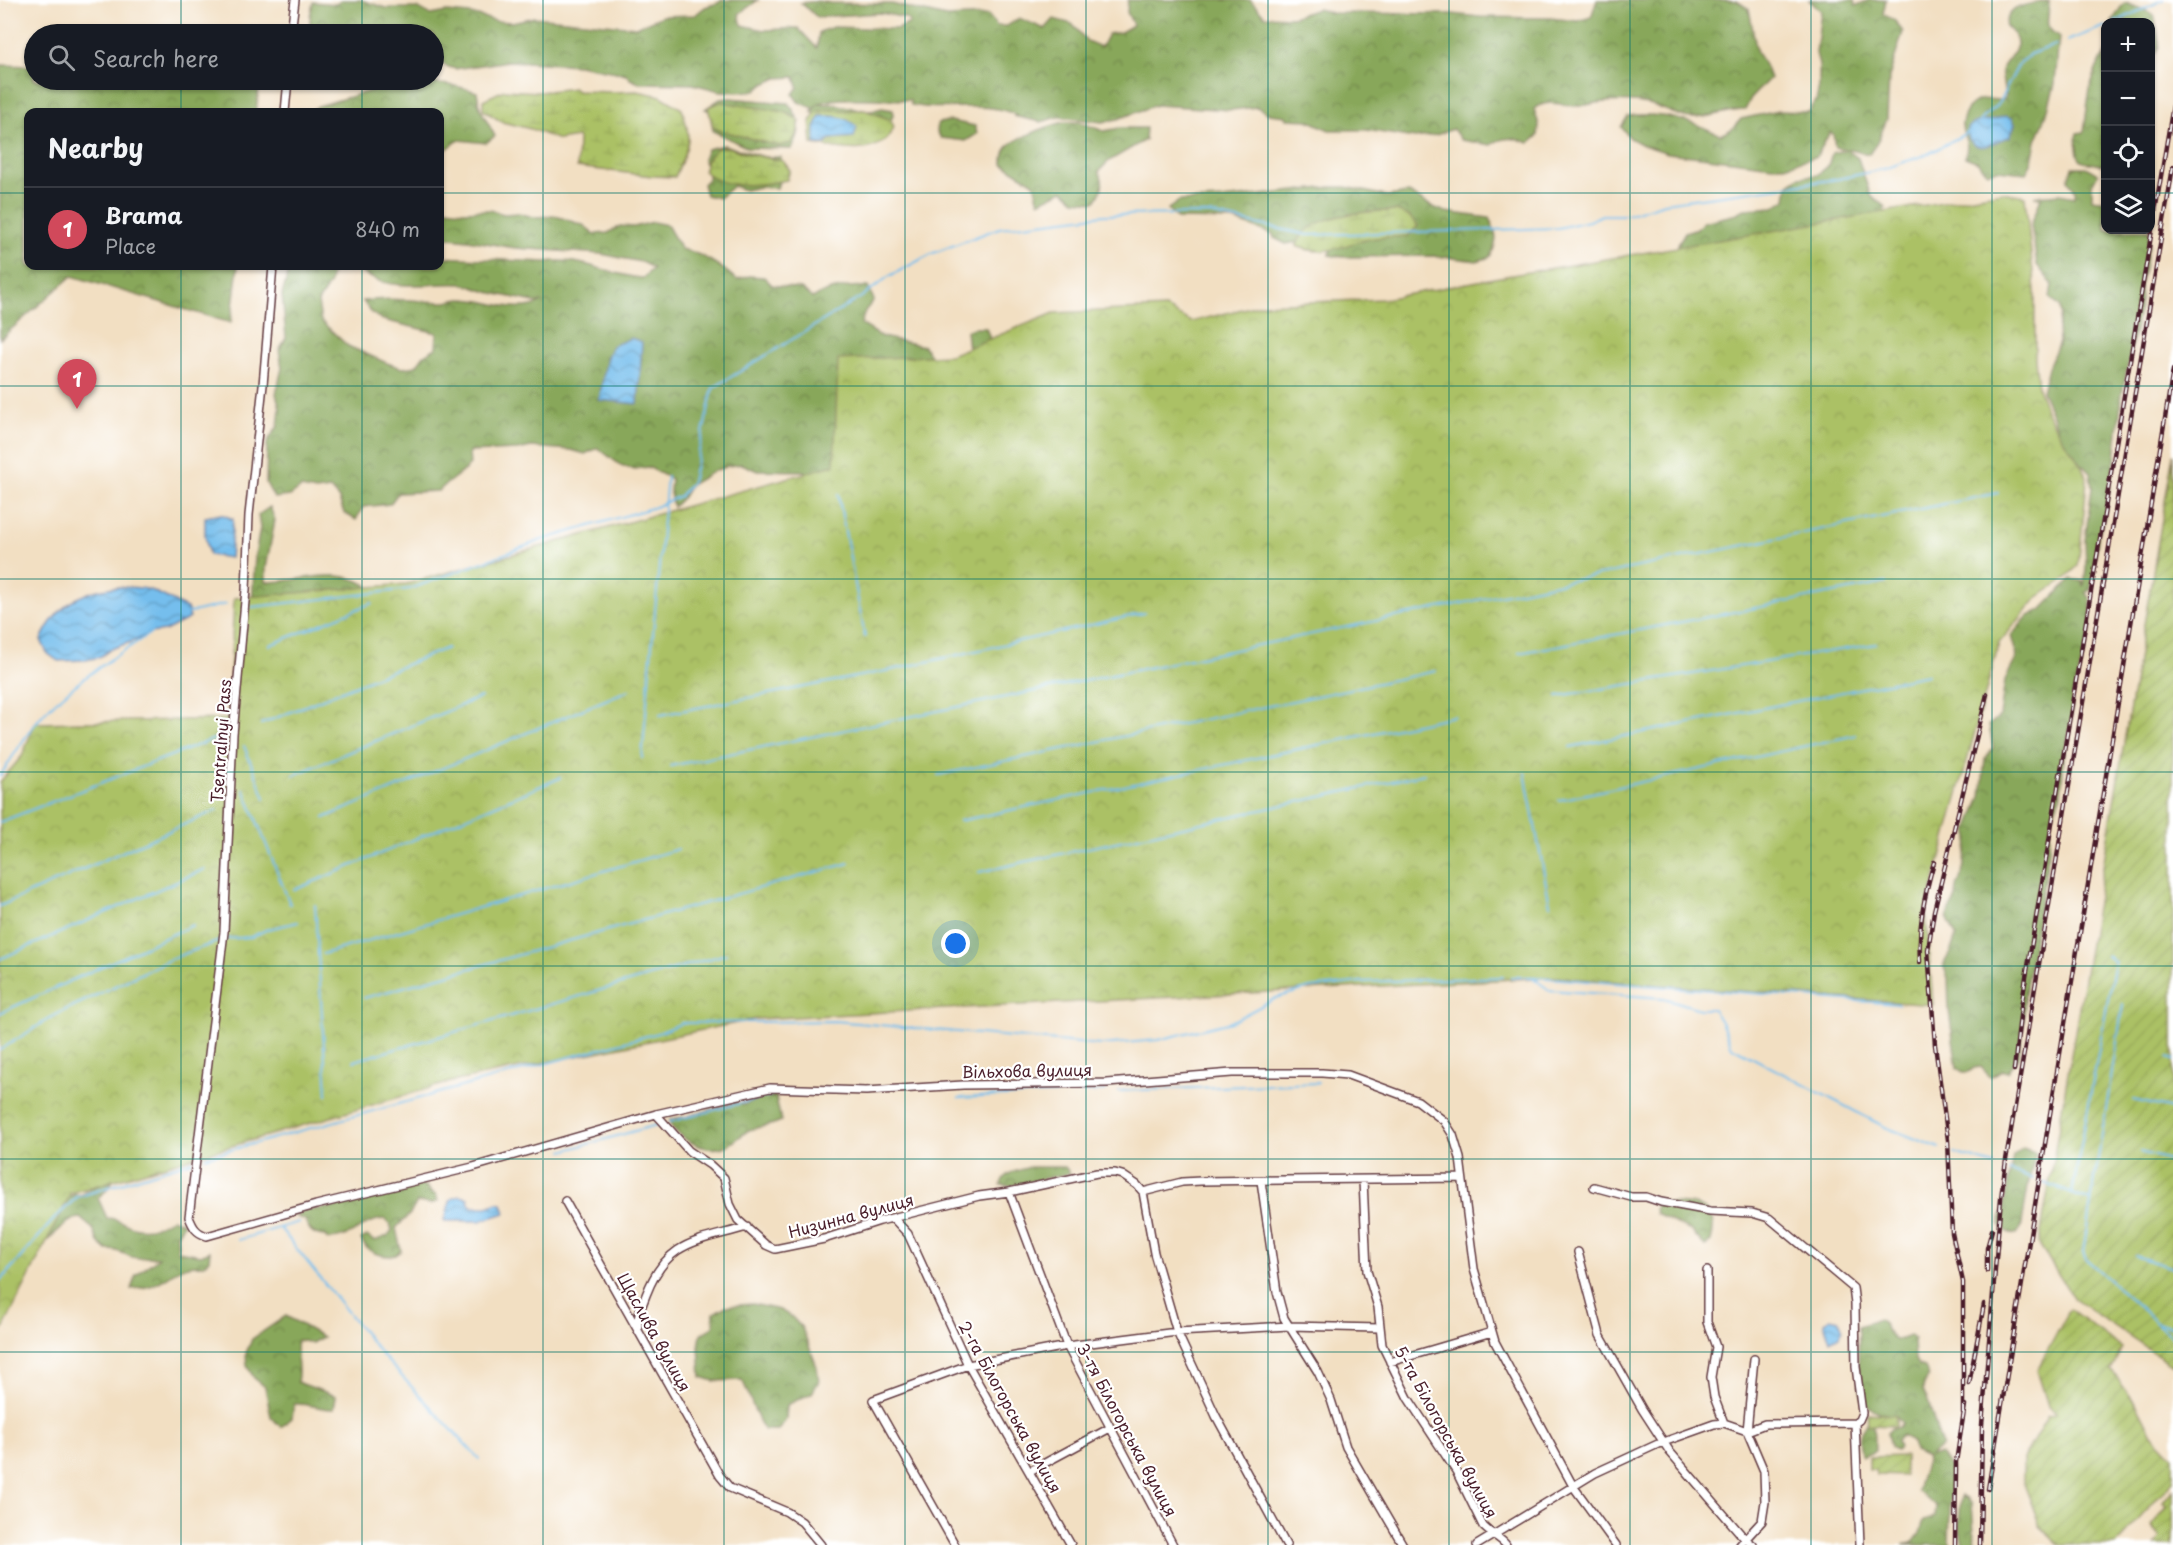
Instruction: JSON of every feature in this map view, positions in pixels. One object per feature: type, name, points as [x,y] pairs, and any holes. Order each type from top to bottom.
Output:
[{"type":"street","points":[[293,24],[295,0]]},
{"type":"street","points":[[285,108],[287,90]]},
{"type":"street","name":"Tsentralnyi Pass","points":[[189,1217],[224,932],[233,734],[246,590],[249,515],[273,270]]},
{"type":"street","name":"Вільхова вулиця","points":[[189,1217],[194,1229],[207,1236],[316,1205],[473,1167],[656,1114],[770,1089],[866,1091],[963,1085],[1107,1083],[1232,1073],[1322,1073],[1348,1076],[1406,1095],[1444,1121],[1454,1135],[1460,1158],[1474,1269],[1495,1341],[1573,1486],[1616,1545]]},
{"type":"street","name":"Низинна вулиця","points":[[656,1114],[689,1151],[724,1178],[730,1204],[738,1220],[766,1245],[775,1249],[824,1239],[979,1196],[1009,1192],[1097,1173],[1115,1173],[1137,1185],[1143,1192]]},
{"type":"street","points":[[1286,1545],[1216,1416],[1177,1332],[1154,1253],[1143,1192],[1182,1182],[1462,1178]]},
{"type":"street","name":"5-та Білогорська вулиця","points":[[1363,1180],[1367,1271],[1378,1307],[1382,1345],[1408,1398],[1456,1472],[1483,1526],[1506,1545]]},
{"type":"street","points":[[1261,1181],[1277,1292],[1284,1318],[1303,1345],[1322,1381],[1331,1400],[1346,1447],[1403,1545]]},
{"type":"street","points":[[1594,1187],[1631,1197],[1646,1197],[1710,1211],[1752,1213],[1769,1218],[1853,1288],[1856,1367],[1862,1413],[1855,1424],[1860,1545]]},
{"type":"street","name":"3-тя Білогорська вулиця","points":[[1009,1192],[1067,1346],[1173,1545]]},
{"type":"street","name":"Щаслива вулиця","points":[[565,1201],[720,1476],[730,1488],[787,1512],[802,1521],[821,1545]]},
{"type":"street","name":"2-га Білогорська вулиця","points":[[893,1218],[908,1234],[968,1365],[1071,1545]]},
{"type":"street","points":[[638,1330],[637,1318],[650,1286],[666,1258],[690,1242],[747,1227]]},
{"type":"street","points":[[1578,1252],[1600,1335],[1642,1409],[1670,1452],[1742,1542],[1753,1545]]},
{"type":"street","points":[[1707,1271],[1707,1322],[1716,1347],[1711,1377],[1714,1397],[1724,1423]]},
{"type":"street","points":[[956,1545],[873,1400],[968,1365],[1067,1346],[1177,1332],[1289,1326],[1379,1328]]},
{"type":"street","points":[[1390,1362],[1492,1332]]},
{"type":"street","points":[[1742,1542],[1762,1521],[1765,1502],[1764,1471],[1747,1431],[1754,1359]]},
{"type":"street","points":[[1478,1545],[1595,1473],[1714,1424],[1724,1423],[1747,1431],[1765,1424],[1855,1424]]},
{"type":"street","points":[[1029,1472],[1110,1428]]},
{"type":"green space","points":[[342,0],[361,0],[386,8],[419,8],[431,15],[447,12],[471,14],[496,21],[512,22],[534,17],[636,27],[662,16],[695,15],[705,7],[722,0],[758,0],[739,14],[742,25],[764,30],[798,28],[817,48],[819,32],[833,27],[898,29],[910,23],[906,18],[881,13],[817,17],[801,3],[818,1],[892,4],[946,17],[988,15],[997,26],[1007,26],[1019,18],[1045,29],[1054,19],[1072,24],[1087,41],[1101,47],[1108,34],[1121,32],[1133,25],[1127,12],[1128,0],[1250,0],[1265,16],[1292,17],[1318,9],[1331,13],[1452,14],[1578,21],[1591,17],[1597,0],[1725,0],[1737,1],[1749,9],[1757,53],[1770,78],[1751,98],[1745,110],[1698,118],[1687,118],[1652,105],[1631,102],[1603,102],[1578,106],[1545,104],[1534,109],[1539,125],[1538,136],[1529,143],[1510,139],[1500,140],[1491,145],[1461,140],[1453,129],[1436,135],[1415,138],[1366,130],[1329,130],[1308,120],[1287,119],[1286,116],[1269,114],[1257,107],[1231,110],[1156,105],[1118,119],[1102,122],[1059,117],[1041,122],[1013,116],[1017,115],[1003,110],[977,107],[925,107],[911,105],[910,100],[849,99],[818,104],[833,104],[870,111],[882,108],[893,110],[893,116],[881,138],[811,112],[817,105],[813,108],[798,102],[793,94],[798,87],[795,77],[777,78],[756,91],[736,92],[720,91],[693,84],[639,83],[630,79],[626,74],[578,65],[509,61],[455,69],[444,64],[444,24],[310,24],[313,2],[336,4]]},
{"type":"green space","points":[[1809,0],[1854,0],[1855,6],[1869,0],[1886,0],[1883,14],[1895,21],[1903,32],[1889,77],[1887,119],[1877,143],[1869,154],[1835,147],[1833,134],[1830,132],[1817,156],[1785,166],[1772,166],[1668,153],[1630,138],[1621,127],[1628,116],[1651,115],[1699,125],[1720,135],[1732,129],[1741,119],[1778,111],[1809,112],[1816,101],[1819,87],[1819,66],[1816,53],[1821,11]]},
{"type":"green space","points":[[2048,1],[2049,29],[2059,36],[2055,84],[2036,141],[2032,161],[2026,173],[1997,170],[1987,172],[1978,162],[1965,157],[1967,143],[1963,131],[1963,119],[1972,103],[1986,99],[2002,100],[2005,97],[2001,70],[2014,52],[2017,43],[2012,32],[2005,25],[2011,12],[2022,6]]},
{"type":"green space","points":[[2126,3],[2147,11],[2155,18],[2114,18]]},
{"type":"green space","points":[[2155,18],[2159,44],[2155,53]]},
{"type":"green space","points":[[2101,60],[2101,165],[2081,161],[2076,139],[2077,133],[2084,132],[2092,81]]},
{"type":"green space","points":[[0,65],[24,66],[24,90],[259,90],[256,108],[24,108],[24,270],[238,270],[231,323],[72,276],[0,339]]},
{"type":"green space","points":[[444,84],[450,85],[477,92],[480,108],[495,136],[486,143],[459,140],[444,151],[444,108],[315,108],[373,90],[444,90]]},
{"type":"green space","points":[[574,88],[577,91],[637,91],[661,96],[682,109],[688,144],[675,177],[577,167],[578,137],[559,140],[531,129],[502,122],[483,110],[483,100],[504,90],[539,92]]},
{"type":"green space","points":[[720,99],[788,103],[799,125],[798,136],[792,149],[748,148],[713,131],[712,125],[735,123],[705,109]]},
{"type":"green space","points":[[721,102],[785,112],[800,121],[797,134],[791,143],[778,146],[719,130],[712,125],[708,107]]},
{"type":"green space","points":[[865,110],[891,120],[894,127],[880,144],[870,148],[846,149],[812,144],[810,121],[816,112]]},
{"type":"green space","points":[[951,121],[975,126],[977,134],[966,141],[941,138],[937,132],[938,123]]},
{"type":"green space","points":[[1064,122],[1079,122],[1104,131],[1119,128],[1146,128],[1145,140],[1109,161],[1099,171],[1102,186],[1095,202],[1075,200],[1063,190],[1039,202],[1034,183],[1003,164],[1004,152],[1009,145],[1032,133]]},
{"type":"green space","points":[[724,145],[765,157],[781,157],[783,169],[777,188],[759,187],[745,190],[733,186],[719,198],[706,195],[703,184],[708,179],[708,170],[703,159],[707,149]]},
{"type":"green space","points":[[729,147],[744,153],[783,161],[790,170],[787,180],[755,185],[733,184],[722,182],[704,171],[706,161],[717,148]]},
{"type":"green space","points":[[1847,150],[1858,158],[1870,194],[1885,207],[1877,234],[815,474],[802,471],[755,470],[742,464],[728,466],[690,485],[673,507],[670,493],[671,479],[648,467],[634,469],[620,465],[598,448],[585,454],[571,450],[531,447],[518,450],[469,452],[470,465],[439,491],[398,493],[390,504],[363,507],[356,520],[344,513],[339,499],[330,489],[316,491],[301,488],[290,496],[274,498],[266,483],[267,442],[278,426],[280,408],[276,394],[282,368],[279,350],[286,338],[282,295],[289,270],[332,270],[330,283],[318,302],[321,321],[348,346],[402,368],[416,366],[424,355],[436,348],[437,333],[383,320],[371,313],[363,301],[393,299],[444,302],[470,299],[512,307],[532,306],[542,302],[538,303],[461,284],[391,284],[378,281],[360,270],[444,270],[444,257],[571,262],[643,278],[653,268],[641,262],[601,254],[515,248],[444,237],[444,209],[462,211],[490,210],[533,217],[556,216],[583,225],[595,234],[608,233],[620,226],[634,227],[653,222],[667,225],[681,249],[710,261],[737,280],[749,276],[764,277],[772,285],[801,289],[812,298],[839,288],[868,287],[874,300],[865,311],[861,324],[882,337],[924,346],[932,358],[930,372],[1678,258],[1678,244],[1685,232],[1698,228],[1703,222],[1733,215],[1745,209],[1774,207],[1786,199],[1788,185],[1799,177],[1817,175],[1828,166],[1832,153]]},
{"type":"green space","points":[[2072,167],[2086,167],[2098,174],[2092,185],[2092,199],[2101,200],[2101,234],[2149,234],[2149,246],[2140,286],[2141,301],[2122,393],[2115,460],[2104,520],[2099,533],[2091,590],[2086,592],[2091,599],[2091,630],[2072,697],[2072,718],[2064,757],[2061,794],[2051,821],[2049,851],[2025,993],[2021,1043],[2018,1057],[2008,1072],[2002,1070],[1990,1077],[1981,1067],[1969,1072],[1963,1072],[1957,1068],[1949,1011],[1948,978],[1943,965],[1956,936],[1947,917],[1961,880],[1969,838],[1968,830],[1981,797],[1985,759],[1993,748],[1989,725],[2000,716],[2005,680],[2017,657],[2011,636],[2027,617],[2041,610],[2071,579],[2082,581],[2084,586],[2085,540],[2092,487],[2090,473],[2062,444],[2042,391],[2048,367],[2059,342],[2058,328],[2061,315],[2060,307],[2050,298],[2052,284],[2037,265],[2031,224],[2041,198],[2034,196],[2060,194],[2075,197],[2075,190],[2068,180]]},
{"type":"green space","points":[[1346,187],[1387,196],[1409,193],[1446,212],[1489,218],[1496,238],[1493,252],[1490,257],[1477,261],[1436,256],[1343,257],[1329,255],[1331,246],[1304,241],[1286,244],[1274,238],[1273,234],[1233,220],[1177,219],[1168,209],[1179,201],[1221,199]]},
{"type":"green space","points":[[2002,192],[2025,196],[2035,291],[2035,359],[2038,387],[2046,410],[2061,437],[2080,462],[2087,479],[2078,566],[2062,581],[2037,598],[1999,643],[1926,912],[1933,1005],[1553,977],[756,1019],[451,1082],[71,1193],[0,1335],[0,782],[22,756],[35,723],[228,719],[234,598],[406,584],[834,465],[838,360],[950,355],[1054,313],[1166,308],[1191,322],[1262,304],[1384,299],[1494,278]]},
{"type":"green space","points":[[1396,211],[1409,216],[1418,226],[1408,236],[1370,239],[1325,251],[1296,246],[1303,234],[1311,227],[1334,217]]},
{"type":"green space","points":[[973,328],[986,328],[994,350],[968,349],[966,331]]},
{"type":"green space","points":[[2173,454],[2173,1365],[2074,1299],[2039,1244]]},
{"type":"green space","points":[[270,507],[275,520],[266,568],[266,582],[336,576],[362,583],[375,591],[252,603],[255,556],[260,528],[258,515]]},
{"type":"green space","points":[[775,1092],[781,1121],[749,1130],[722,1147],[696,1145],[681,1136],[669,1123],[670,1119],[685,1117],[736,1102],[743,1105]]},
{"type":"green space","points":[[2023,1148],[2036,1153],[2021,1229],[2017,1235],[2007,1232],[2000,1225],[2013,1156]]},
{"type":"green space","points":[[1030,1167],[1065,1167],[1070,1173],[1009,1186],[1001,1185],[1002,1180],[1008,1174]]},
{"type":"green space","points":[[114,1179],[98,1198],[107,1218],[116,1219],[141,1229],[157,1226],[172,1218],[184,1223],[177,1235],[178,1251],[201,1255],[210,1251],[209,1260],[204,1265],[182,1268],[152,1285],[131,1289],[136,1275],[159,1257],[134,1258],[117,1251],[107,1250],[98,1242],[93,1229],[80,1218],[64,1225],[40,1247],[69,1197],[75,1194],[81,1195]]},
{"type":"green space","points":[[401,1186],[426,1186],[436,1195],[438,1201],[431,1204],[417,1202],[410,1214],[396,1228],[401,1251],[396,1255],[385,1256],[375,1253],[363,1244],[361,1239],[367,1236],[374,1241],[388,1236],[392,1230],[390,1224],[384,1219],[369,1223],[344,1237],[327,1239],[326,1236],[312,1232],[305,1220],[295,1216],[308,1211],[336,1207]]},
{"type":"green space","points":[[1658,1202],[1691,1204],[1707,1211],[1712,1218],[1711,1242],[1705,1246],[1691,1231],[1656,1214],[1655,1208]]},
{"type":"green space","points":[[753,1304],[780,1310],[792,1317],[802,1328],[817,1367],[819,1381],[812,1393],[787,1405],[786,1419],[778,1430],[764,1430],[742,1380],[714,1381],[701,1377],[699,1347],[701,1334],[713,1327],[714,1313],[726,1306]]},
{"type":"green space","points":[[2070,1309],[2122,1348],[2111,1370],[2137,1405],[2152,1434],[2173,1456],[2173,1481],[2116,1545],[2060,1545],[2040,1526],[2023,1481],[2023,1459],[2048,1415],[2056,1414],[2048,1406],[2037,1370]]},
{"type":"green space","points":[[286,1316],[323,1337],[312,1343],[297,1340],[297,1382],[336,1396],[334,1409],[294,1404],[292,1418],[281,1427],[271,1417],[265,1387],[254,1378],[247,1366],[246,1353],[252,1339]]},
{"type":"green space","points":[[1879,1319],[1896,1340],[1909,1335],[1914,1340],[1915,1360],[1918,1366],[1925,1368],[1927,1372],[1923,1390],[1942,1446],[1929,1456],[1940,1454],[1951,1469],[1949,1545],[1903,1545],[1913,1543],[1920,1533],[1924,1520],[1935,1517],[1936,1506],[1917,1491],[1927,1457],[1914,1451],[1912,1443],[1902,1435],[1897,1441],[1899,1447],[1896,1450],[1890,1447],[1887,1433],[1902,1423],[1897,1417],[1874,1410],[1866,1404],[1861,1395],[1858,1354],[1859,1326]]},
{"type":"green space","points":[[1867,1413],[1896,1415],[1896,1426],[1868,1425]]},
{"type":"green space","points":[[1868,1422],[1874,1431],[1875,1451],[1862,1457],[1860,1438],[1862,1429]]},
{"type":"green space","points":[[1905,1456],[1905,1476],[1876,1475],[1875,1470],[1869,1470],[1869,1457]]},
{"type":"green space","points":[[2173,1489],[2173,1545],[2155,1545],[2160,1537],[2151,1526],[2167,1506],[2163,1502]]},
{"type":"green space","points":[[1961,1496],[1972,1504],[1975,1545],[1964,1545],[1959,1524]]},
{"type":"water","points":[[820,116],[849,121],[857,127],[854,137],[830,139],[826,144],[815,144],[815,128]]},
{"type":"water","points":[[2006,116],[2012,118],[2015,124],[2010,137],[1982,147],[1970,141],[1968,131],[1971,124]]},
{"type":"water","points":[[631,338],[642,342],[638,404],[599,400],[607,357],[612,346]]},
{"type":"water","points":[[221,514],[233,519],[230,558],[209,555],[205,536],[205,517]]},
{"type":"water","points":[[118,587],[144,588],[158,593],[187,608],[190,618],[165,631],[150,633],[111,649],[100,657],[58,661],[47,653],[41,640],[62,609],[93,591]]},
{"type":"water","points":[[460,1196],[469,1198],[468,1202],[472,1207],[502,1204],[505,1213],[480,1221],[444,1221],[451,1199]]},
{"type":"water","points":[[1830,1318],[1839,1320],[1843,1330],[1839,1336],[1830,1341],[1824,1322]]},
{"type":"waterway","points":[[2124,18],[2163,0]]},
{"type":"waterway","points":[[2067,41],[2101,28]]},
{"type":"waterway","points":[[1980,121],[1998,104],[2018,66],[2030,54],[2056,45]]},
{"type":"waterway","points":[[252,607],[410,589],[542,540],[655,507],[680,496],[692,482],[713,388],[863,296],[888,277],[931,254],[999,228],[1104,215],[1210,214],[1308,235],[1558,228],[1589,221],[1602,215],[1627,215],[1664,203],[1838,179],[1884,169],[1928,154],[1970,131]]},
{"type":"waterway","points":[[642,758],[667,476]]},
{"type":"waterway","points":[[670,766],[1998,493]]},
{"type":"waterway","points":[[838,494],[865,637]]},
{"type":"waterway","points":[[1519,653],[1886,583]]},
{"type":"waterway","points":[[270,645],[372,603]]},
{"type":"waterway","points":[[188,613],[226,604]]},
{"type":"waterway","points":[[660,715],[891,670],[1144,613]]},
{"type":"waterway","points":[[0,776],[28,733],[48,709],[85,678],[152,632]]},
{"type":"waterway","points":[[1558,696],[1876,644]]},
{"type":"waterway","points":[[261,724],[447,648]]},
{"type":"waterway","points":[[938,775],[1436,671]]},
{"type":"waterway","points":[[1570,747],[1927,675]]},
{"type":"waterway","points":[[324,818],[629,690]]},
{"type":"waterway","points":[[294,775],[481,697]]},
{"type":"waterway","points":[[959,821],[1454,716]]},
{"type":"waterway","points":[[1559,800],[1856,735]]},
{"type":"waterway","points":[[0,822],[214,739]]},
{"type":"waterway","points":[[244,746],[265,798]]},
{"type":"waterway","points":[[1525,773],[1550,905]]},
{"type":"waterway","points":[[979,872],[1424,774]]},
{"type":"waterway","points":[[294,890],[560,778]]},
{"type":"waterway","points":[[244,789],[290,904]]},
{"type":"waterway","points":[[0,906],[217,810]]},
{"type":"waterway","points":[[323,954],[678,849]]},
{"type":"waterway","points":[[364,998],[849,863]]},
{"type":"waterway","points":[[0,959],[205,869]]},
{"type":"waterway","points":[[315,905],[327,1095]]},
{"type":"waterway","points":[[0,1050],[55,1015],[173,958],[225,939],[251,937],[268,929],[298,922]]},
{"type":"waterway","points":[[0,1013],[193,925]]},
{"type":"waterway","points":[[354,1061],[726,954]]},
{"type":"waterway","points":[[2072,1194],[2115,962],[2107,956]]},
{"type":"waterway","points":[[205,1157],[661,1032],[682,1023],[835,1021],[1101,1045],[1158,1040],[1231,1022],[1276,998],[1310,988],[1361,982],[1503,977]]},
{"type":"waterway","points":[[1511,977],[1532,977],[1549,990],[1664,998],[1700,1009],[1713,1009],[1732,1047],[1885,1127],[1939,1148]]},
{"type":"waterway","points":[[1533,977],[1898,1004]]},
{"type":"waterway","points":[[2123,1004],[2083,1252],[2086,1259],[2173,1337]]},
{"type":"waterway","points":[[2167,1058],[2173,1060]]},
{"type":"waterway","points":[[1119,1091],[1318,1083]]},
{"type":"waterway","points":[[959,1098],[1106,1091]]},
{"type":"waterway","points":[[669,1122],[771,1095]]},
{"type":"waterway","points":[[2133,1100],[2173,1109]]},
{"type":"waterway","points":[[563,1151],[660,1124]]},
{"type":"waterway","points":[[2140,1152],[2173,1161]]},
{"type":"waterway","points":[[1954,1153],[1994,1165]]},
{"type":"waterway","points":[[0,1281],[55,1218],[77,1197],[192,1161]]},
{"type":"waterway","points":[[2009,1171],[2033,1179]]},
{"type":"waterway","points":[[2044,1183],[2091,1201]]},
{"type":"waterway","points":[[238,1240],[299,1222]]},
{"type":"waterway","points":[[280,1228],[382,1355],[479,1459]]},
{"type":"waterway","points":[[2135,1256],[2173,1268]]},
{"type":"waterway","points":[[2160,1323],[2173,1327]]},
{"type":"railway","points":[[2014,1070],[2021,1007],[2173,105]]},
{"type":"railway","points":[[1980,1545],[1982,1425],[2006,1160],[2173,167]]},
{"type":"railway","points":[[1988,1489],[2173,370]]},
{"type":"railway","points":[[1963,1413],[1963,1282],[1952,1233],[1948,1140],[1935,1045],[1928,950],[1934,911],[1987,694]]},
{"type":"railway","points":[[1920,962],[1922,912],[1934,862]]},
{"type":"railway","points":[[1987,1271],[1987,1248],[1992,1230]]},
{"type":"railway","points":[[1969,1384],[1984,1304]]},
{"type":"railway","points":[[1955,1545],[1956,1462],[1965,1405]]},
{"type":"place","name":"Brama","points":[[77,409]]}]
